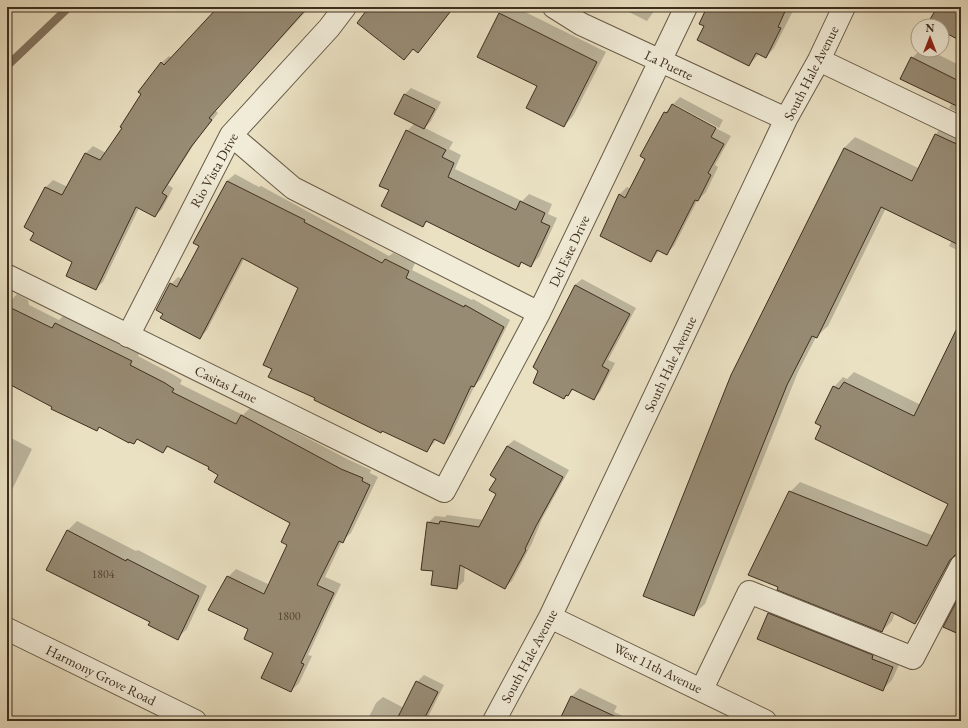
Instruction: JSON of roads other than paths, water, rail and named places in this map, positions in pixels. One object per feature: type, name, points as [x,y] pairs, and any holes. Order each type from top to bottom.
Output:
[{"type":"street","name":"Rio Vista Drive","points":[[128,336],[231,135],[328,28],[345,7]]},
{"type":"street","name":"La Puerte","points":[[554,7],[581,24],[786,120]]},
{"type":"street","name":"Del Este Drive","points":[[444,491],[539,313],[659,60],[686,7]]},
{"type":"street","name":"South Hale Avenue","points":[[494,721],[550,616],[786,120],[819,60],[844,7]]},
{"type":"street","points":[[819,60],[961,128]]},
{"type":"street","points":[[231,135],[293,188],[539,313]]},
{"type":"street","name":"Casitas Lane","points":[[8,276],[444,491]]},
{"type":"street","points":[[702,689],[749,592],[914,658],[961,566]]},
{"type":"street","name":"West 11th Avenue","points":[[550,616],[765,721]]},
{"type":"street","name":"Harmony Grove Road","points":[[7,629],[195,721]]},
{"type":"waterway","points":[[7,66],[69,7]]}]
